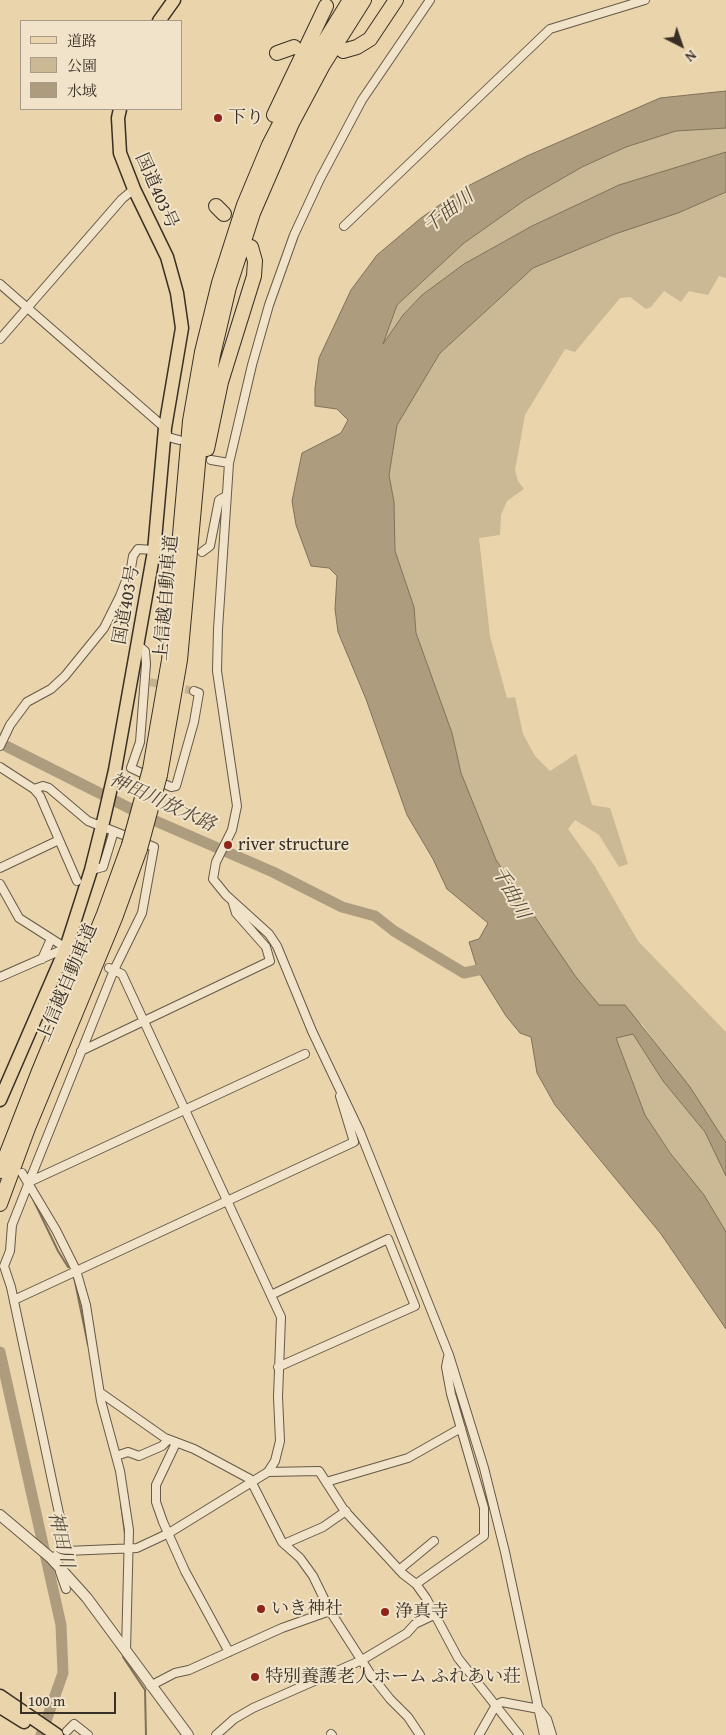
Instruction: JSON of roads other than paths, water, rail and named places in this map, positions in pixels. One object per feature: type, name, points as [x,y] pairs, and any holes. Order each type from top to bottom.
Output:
[{"type":"highway","name":"上信越自動車道","points":[[155,772],[170,651],[187,454],[196,387],[210,317],[228,250],[256,175],[282,117],[313,60],[350,0]]},
{"type":"highway","name":"上信越自動車道","points":[[0,1204],[28,1128],[115,918],[175,699],[185,620],[202,420],[213,355],[230,287],[256,205],[292,122],[323,64],[364,0]]},
{"type":"highway","points":[[343,51],[357,47],[370,39],[396,0]]},
{"type":"highway","points":[[228,250],[242,199],[269,126],[326,6]]},
{"type":"highway","points":[[277,53],[294,47]]},
{"type":"highway","points":[[185,620],[209,436],[221,382],[254,276],[255,261],[251,247]]},
{"type":"highway","name":"上信越自動車道","points":[[0,1171],[104,914],[134,847]]},
{"type":"main road","points":[[160,20],[174,0]]},
{"type":"main road","name":"国道403号","points":[[0,1100],[71,950],[91,870],[107,825],[154,551],[165,428],[182,328],[177,293],[167,257],[134,189],[120,153],[118,118],[120,110]]},
{"type":"main road","points":[[0,1696],[38,1728]]},
{"type":"main road","points":[[0,1707],[38,1728],[62,1733]]},
{"type":"street","points":[[430,0],[362,100],[320,179],[294,235],[269,305],[252,365],[229,463],[217,672],[237,806],[232,830],[216,862],[214,882],[269,934],[277,946],[376,1170],[449,1355],[484,1468],[505,1552],[544,1735]]},
{"type":"street","points":[[344,226],[542,35],[558,25],[645,0]]},
{"type":"street","points":[[0,339],[110,212],[134,189]]},
{"type":"street","points":[[0,284],[165,428],[168,437],[179,440]]},
{"type":"street","points":[[211,460],[229,463]]},
{"type":"street","points":[[202,552],[210,546],[219,500],[226,496]]},
{"type":"street","points":[[0,746],[10,726],[27,702],[51,689],[65,676],[104,628],[120,596],[131,568],[133,556],[138,549],[168,550]]},
{"type":"street","points":[[138,645],[145,651],[147,682],[140,742],[130,768],[171,787],[176,786],[194,722],[199,693],[194,691]]},
{"type":"street","points":[[0,767],[34,789],[40,796],[76,881]]},
{"type":"street","points":[[34,789],[43,786],[49,788],[88,821],[107,825],[154,847],[142,913],[111,969],[81,1051],[12,1225],[10,1251],[4,1266],[14,1300],[67,1551]]},
{"type":"street","points":[[0,868],[59,840]]},
{"type":"street","points":[[0,884],[20,918],[51,940],[71,950]]},
{"type":"street","points":[[81,1051],[270,961],[270,955],[266,947],[236,914],[233,902]]},
{"type":"street","points":[[42,959],[51,940]]},
{"type":"street","points":[[0,978],[42,959],[71,950]]},
{"type":"street","points":[[111,969],[122,974],[281,1317],[278,1367],[280,1441],[275,1461],[268,1472]]},
{"type":"street","points":[[28,1182],[305,1054]]},
{"type":"street","points":[[14,1300],[354,1142],[342,1106],[340,1089]]},
{"type":"street","points":[[22,1173],[76,1270],[86,1306],[101,1393],[120,1471],[130,1547],[126,1651]]},
{"type":"street","points":[[271,1295],[388,1239],[415,1306],[278,1367]]},
{"type":"street","points":[[416,1584],[484,1536],[484,1508],[449,1385],[446,1367],[449,1355]]},
{"type":"street","points":[[101,1393],[172,1441],[194,1449],[243,1474],[252,1481],[284,1544],[300,1558],[313,1576],[330,1610],[377,1683],[408,1717],[420,1735]]},
{"type":"street","points":[[326,1482],[408,1458],[461,1428]]},
{"type":"street","points":[[116,1456],[128,1452],[139,1456],[172,1441]]},
{"type":"street","points":[[172,1441],[160,1472],[155,1493],[163,1522],[189,1579],[229,1652]]},
{"type":"street","points":[[51,1558],[67,1551],[137,1548],[169,1533],[268,1472],[319,1470],[346,1512],[400,1570],[416,1584],[458,1658],[519,1735]]},
{"type":"street","points":[[284,1544],[323,1527],[346,1512]]},
{"type":"street","points":[[0,1515],[51,1558],[87,1598],[150,1686],[188,1735]]},
{"type":"street","points":[[400,1570],[434,1542]]},
{"type":"street","points":[[51,1558],[64,1579],[66,1590]]},
{"type":"street","points":[[150,1686],[175,1673],[189,1670],[282,1628],[330,1610]]},
{"type":"street","points":[[216,1735],[234,1720],[253,1708],[362,1660],[407,1633],[415,1624],[434,1614]]},
{"type":"street","points":[[479,1735],[496,1705],[502,1702],[539,1709],[547,1719],[552,1735]]},
{"type":"street","points":[[62,1733],[74,1724],[88,1735]]},
{"type":"water","name":"千曲川","points":[[726,91],[726,128],[676,131],[626,147],[582,167],[525,200],[464,243],[397,305],[383,344],[403,315],[422,295],[464,264],[532,226],[619,185],[726,152],[726,192],[678,213],[615,234],[533,268],[440,353],[397,425],[389,475],[394,502],[395,551],[414,607],[416,633],[452,733],[461,773],[496,860],[576,977],[599,1005],[625,1005],[690,1087],[726,1143],[726,1176],[705,1132],[663,1081],[633,1034],[616,1038],[645,1115],[671,1154],[704,1195],[726,1232],[726,1329],[661,1234],[555,1105],[537,1073],[531,1037],[520,1033],[506,1016],[478,971],[469,942],[479,939],[488,923],[447,889],[433,859],[407,815],[366,699],[338,632],[335,609],[337,576],[329,568],[311,566],[296,525],[292,501],[302,453],[341,433],[348,420],[337,409],[315,406],[319,358],[351,290],[377,255],[421,218],[462,189],[527,156],[660,98]]},
{"type":"waterway","name":"神田川放水路","points":[[0,743],[151,819],[273,872],[342,907],[375,916],[394,931],[464,973],[492,967]]},
{"type":"waterway","points":[[31,1195],[58,1251],[68,1267]]},
{"type":"waterway","points":[[74,1277],[88,1345]]},
{"type":"waterway","name":"神田川","points":[[0,1352],[61,1625],[63,1673],[41,1735]]},
{"type":"waterway","points":[[121,1504],[125,1534]]},
{"type":"waterway","points":[[123,1657],[145,1690],[146,1735]]},
{"type":"tunnel","points":[[150,682],[194,691]]},
{"type":"place","name":"下り","points":[[218,118]]},
{"type":"place","name":"river structure","points":[[228,845]]},
{"type":"place","name":"いき神社","points":[[261,1609]]},
{"type":"place","name":"浄真寺","points":[[385,1612]]},
{"type":"place","name":"特別養護老人ホーム ふれあい荘","points":[[255,1677]]}]
